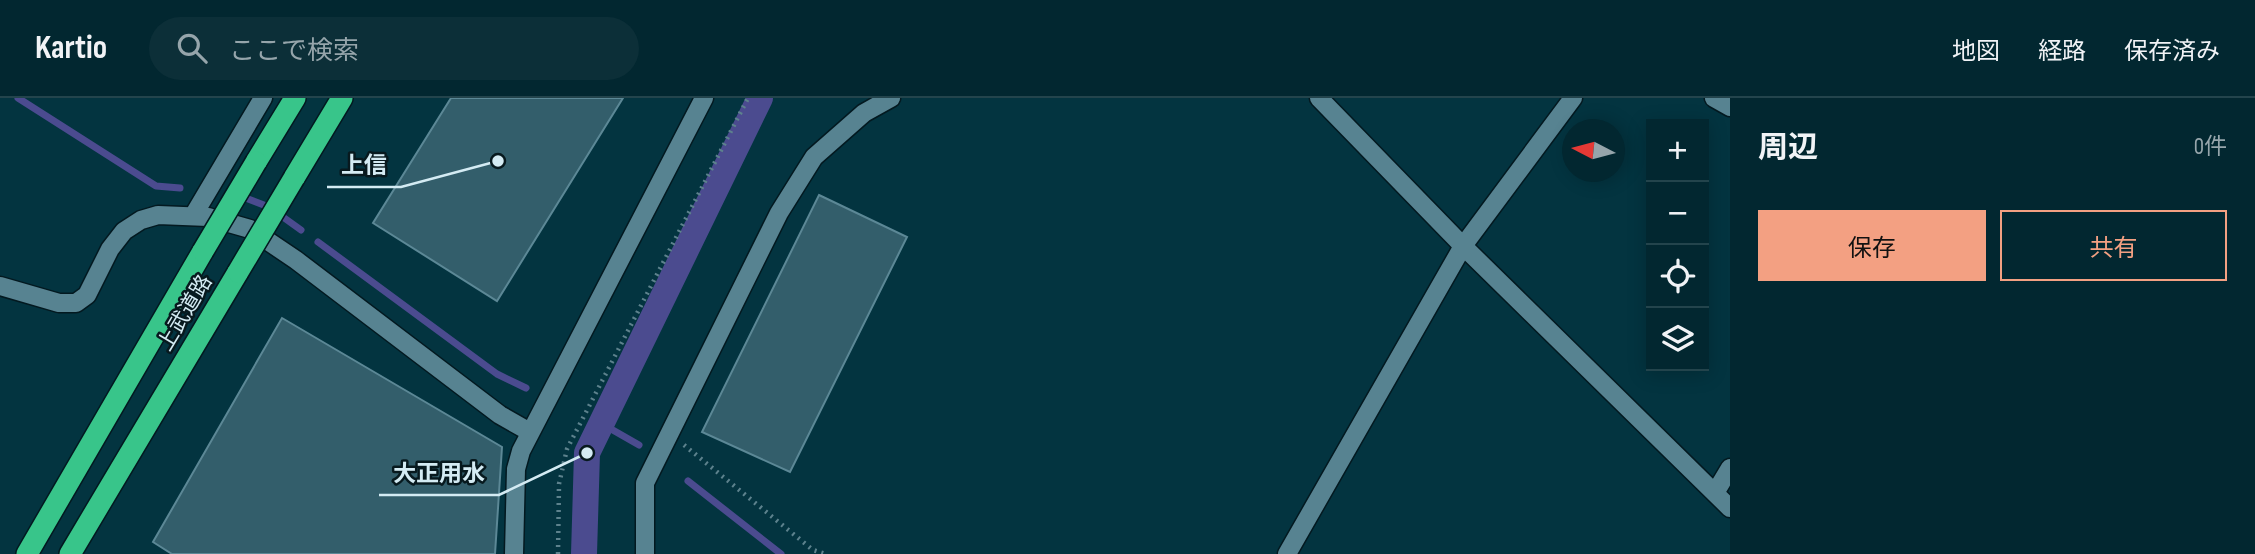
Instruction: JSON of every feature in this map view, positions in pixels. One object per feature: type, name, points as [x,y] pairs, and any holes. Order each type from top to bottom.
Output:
[{"type":"highway","name":"上武道路","points":[[27,554],[295,98]]},
{"type":"highway","name":"上武道路","points":[[70,554],[342,98]]},
{"type":"street","points":[[193,216],[262,98]]},
{"type":"street","points":[[514,554],[516,469],[521,451],[704,98]]},
{"type":"street","points":[[645,554],[645,483],[779,213],[814,157],[864,113],[891,98]]},
{"type":"street","points":[[1320,98],[1463,246],[1730,508]]},
{"type":"street","points":[[1287,554],[1463,246],[1573,98]]},
{"type":"street","points":[[1714,98],[1730,107]]},
{"type":"street","points":[[0,286],[59,303],[76,303],[87,295],[110,249],[124,231],[141,220],[158,215],[208,217],[250,229],[296,260],[500,415],[530,432]]},
{"type":"street","points":[[1715,493],[1730,468]]},
{"type":"path","points":[[558,554],[559,484],[567,449],[748,98]]},
{"type":"path","points":[[669,433],[813,550],[826,554]]},
{"type":"building","points":[[451,98],[623,98],[497,301],[373,223]]},
{"type":"building","points":[[819,195],[907,237],[790,472],[702,432]]},
{"type":"building","points":[[282,318],[502,447],[495,554],[172,554],[153,542]]},
{"type":"waterway","points":[[18,98],[156,186],[180,188]]},
{"type":"waterway","points":[[584,554],[587,453],[760,98]]},
{"type":"waterway","points":[[243,197],[269,207],[301,230]]},
{"type":"waterway","points":[[318,242],[497,374],[526,388]]},
{"type":"waterway","points":[[611,429],[639,445]]},
{"type":"waterway","points":[[688,481],[781,554]]},
{"type":"place","name":"上信","points":[[498,161]]},
{"type":"place","name":"大正用水","points":[[587,453]]}]
